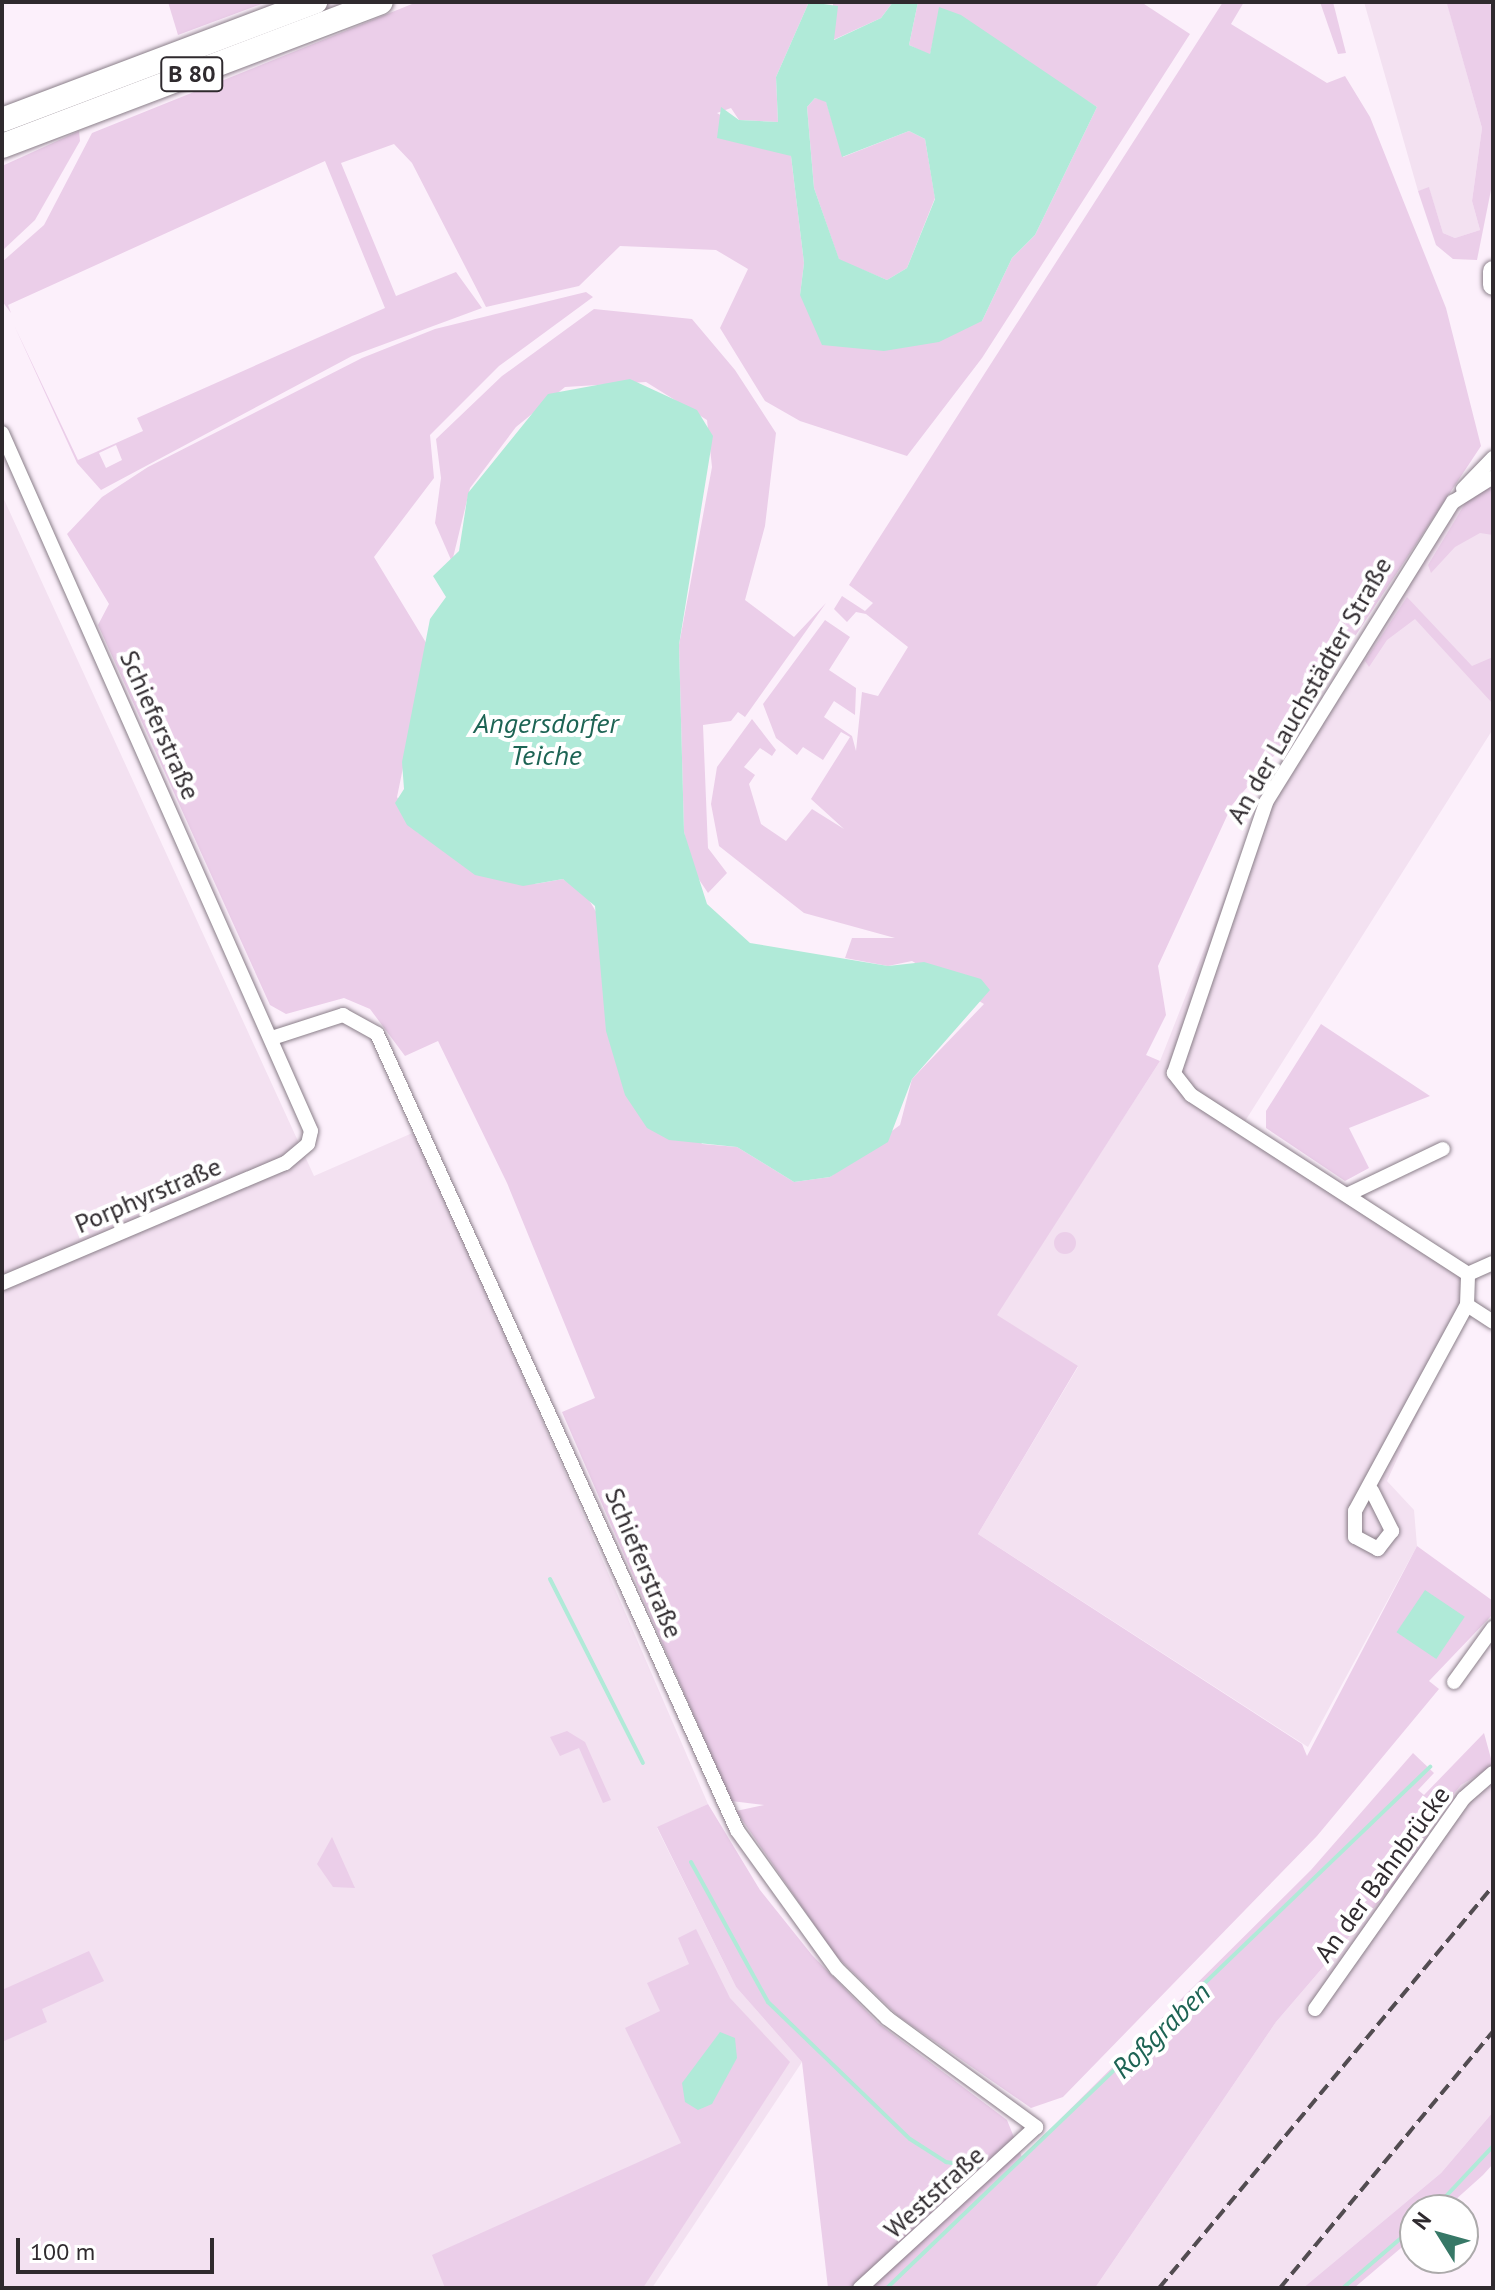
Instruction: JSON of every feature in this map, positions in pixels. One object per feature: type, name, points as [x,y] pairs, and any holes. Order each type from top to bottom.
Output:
[{"type":"highway","name":"B 80","points":[[2,120],[315,2]]},
{"type":"highway","name":"B 80","points":[[2,146],[381,2]]},
{"type":"highway","points":[[2,107],[91,87]]},
{"type":"highway","points":[[2,158],[69,121]]},
{"type":"main road","points":[[1493,271],[1493,285]]},
{"type":"street","name":"Schieferstraße","points":[[2,433],[309,1115],[308,1144]]},
{"type":"street","points":[[1453,502],[1493,458]]},
{"type":"street","name":"An der Lauchstädter Straße","points":[[1468,1274],[1349,1194],[1191,1095],[1174,1073],[1176,1053],[1255,825],[1453,502],[1493,477]]},
{"type":"street","name":"Schieferstraße","points":[[272,1038],[343,1015],[377,1034],[737,1830],[837,1969],[887,2018],[1036,2127]]},
{"type":"street","name":"Porphyrstraße","points":[[2,1283],[285,1163],[308,1144]]},
{"type":"street","points":[[1349,1194],[1443,1149]]},
{"type":"street","points":[[1372,1491],[1467,1305],[1468,1274],[1493,1263]]},
{"type":"street","points":[[1467,1305],[1493,1322]]},
{"type":"street","points":[[1454,1682],[1493,1628]]},
{"type":"street","name":"An der Bahnbrücke","points":[[1315,2009],[1464,1798],[1493,1773]]},
{"type":"street","name":"Weststraße","points":[[860,2288],[1036,2127]]},
{"type":"shaded area","points":[[168,2],[267,2],[178,35]]},
{"type":"shaded area","points":[[417,2],[809,2],[776,77],[778,122],[739,120],[731,108],[717,113],[791,156],[804,263],[800,295],[982,321],[1012,258],[1035,235],[1097,107],[940,8],[930,55],[909,45],[918,2],[1141,2],[1190,34],[982,358],[907,456],[800,421],[765,401],[720,328],[748,269],[716,250],[620,246],[579,286],[486,307],[412,163],[394,144],[341,163],[396,296],[456,272],[482,308],[352,356],[101,490],[77,463],[14,325],[78,460],[143,431],[137,418],[385,308],[325,161],[8,305],[11,313],[2,301],[2,262],[44,225],[92,133]],"holes":[[[116,445],[122,460],[106,468],[99,453]]]},
{"type":"shaded area","points":[[833,2],[893,2],[881,18],[833,40]]},
{"type":"shaded area","points":[[1223,2],[1244,2],[1231,24],[1327,83],[1345,76],[1370,117],[1446,308],[1481,446],[1283,745],[1232,805],[1158,966],[1166,1015],[1146,1055],[1160,1061],[997,1315],[1078,1366],[978,1534],[1302,1744],[1307,1756],[1417,1546],[1493,1601],[1493,1614],[1429,1681],[1439,1689],[1317,1836],[1063,2097],[1031,2108],[898,2016],[835,1955],[736,1811],[764,1805],[731,1801],[562,1412],[595,1398],[507,1183],[438,1041],[405,1056],[370,1009],[344,998],[286,1014],[270,1005],[98,625],[109,604],[67,534],[102,497],[148,467],[362,358],[435,329],[586,292],[593,297],[499,366],[430,435],[434,478],[374,557],[428,646],[397,797],[417,832],[460,862],[535,884],[563,879],[586,895],[601,920],[602,967],[702,1144],[737,1147],[794,1182],[830,1177],[900,1125],[912,1079],[984,1004],[912,961],[888,966],[845,958],[852,938],[895,938],[804,913],[719,846],[711,804],[717,767],[752,719],[776,750],[772,756],[760,748],[744,767],[755,775],[749,784],[761,824],[786,841],[812,809],[844,829],[811,799],[850,737],[841,732],[823,760],[803,747],[797,755],[776,738],[763,704],[825,620],[850,637],[829,670],[856,688],[855,715],[834,701],[824,717],[852,736],[856,751],[862,692],[878,696],[908,647],[866,614],[856,612],[847,622],[834,609],[842,596],[865,611],[873,603],[849,585]]},
{"type":"shaded area","points":[[1320,2],[1333,2],[1346,53],[1338,54]]},
{"type":"shaded area","points":[[1364,2],[1447,3],[1482,128],[1472,201],[1480,230],[1455,238],[1443,233],[1429,188],[1418,191]]},
{"type":"shaded area","points":[[1439,2],[1489,2],[1493,10],[1493,180],[1477,260],[1453,259],[1436,245],[1418,191],[1429,187],[1443,233],[1455,238],[1480,230],[1472,201],[1482,128],[1447,4]]},
{"type":"shaded area","points":[[815,98],[826,101],[843,157],[909,131],[925,139],[935,198],[907,268],[887,280],[839,260],[814,188],[807,107]]},
{"type":"shaded area","points":[[79,131],[80,141],[35,220],[2,251],[2,166]]},
{"type":"shaded area","points":[[594,309],[692,319],[735,370],[776,433],[765,526],[745,600],[794,637],[826,603],[745,717],[738,712],[731,721],[703,725],[708,848],[727,873],[708,893],[692,869],[684,832],[679,645],[712,467],[707,420],[646,382],[565,387],[516,427],[470,488],[452,562],[435,523],[441,478],[436,439],[502,376]]},
{"type":"shaded area","points":[[1493,467],[1493,729],[1242,1126],[1468,1274],[1467,1305],[1387,1481],[1414,1510],[1417,1546],[1308,1747],[978,1534],[1078,1367],[996,1315],[1160,1061],[1249,836],[1405,573]]},
{"type":"shaded area","points":[[1493,485],[1493,535],[1480,533],[1455,547],[1431,573],[1428,565],[1469,497]]},
{"type":"shaded area","points":[[2,495],[314,1176],[417,1131],[708,1804],[657,1828],[736,1987],[802,2062],[652,2288],[2,2288]]},
{"type":"shaded area","points":[[1407,597],[1472,666],[1493,657],[1493,704],[1415,619],[1387,640],[1369,667],[1365,661]]},
{"type":"shaded area","points":[[1321,1024],[1430,1096],[1349,1128],[1369,1168],[1345,1181],[1266,1128],[1266,1111]]},
{"type":"shaded area","points":[[1061,1232],[1069,1232],[1076,1243],[1069,1254],[1061,1254],[1054,1247],[1054,1239]]},
{"type":"shaded area","points":[[567,1731],[585,1742],[611,1800],[603,1803],[579,1748],[560,1756],[550,1737]]},
{"type":"shaded area","points":[[1484,1733],[1493,1766],[1461,1785],[1435,1817],[1415,1860],[1276,2022],[1095,2288],[828,2288],[802,2062],[736,1987],[657,1827],[708,1804],[760,1890],[812,1955],[878,2023],[1007,2120],[1022,2157],[1311,1870],[1413,1753],[1434,1773],[1418,1790],[1424,1795]]},
{"type":"shaded area","points":[[1493,1766],[1493,2112],[1441,2173],[1416,2194],[1399,2194],[1399,2208],[1303,2288],[1095,2288],[1276,2022],[1415,1860],[1435,1817],[1461,1785]]},
{"type":"shaded area","points":[[332,1837],[355,1888],[333,1887],[317,1864]]},
{"type":"shaded area","points":[[696,1929],[730,1998],[790,2062],[643,2288],[445,2288],[432,2255],[681,2143],[625,2028],[660,2011],[647,1983],[689,1964],[678,1938]]},
{"type":"shaded area","points":[[89,1951],[104,1981],[42,2009],[47,2022],[2,2042],[2,1990]]},
{"type":"shaded area","points":[[1493,2112],[1493,2164],[1462,2194],[1416,2194],[1441,2173]]},
{"type":"shaded area","points":[[1399,2208],[1399,2250],[1354,2288],[1303,2288]]},
{"type":"water","points":[[809,2],[838,6],[834,40],[881,18],[893,2],[918,2],[909,45],[930,54],[939,7],[961,15],[1097,107],[1035,235],[1012,258],[982,321],[939,342],[884,351],[822,345],[800,295],[804,263],[791,156],[717,138],[721,107],[739,120],[778,122],[776,77]],"holes":[[[815,98],[826,102],[842,157],[909,131],[925,139],[935,199],[907,268],[887,280],[839,259],[814,188],[807,107]]]},
{"type":"water","name":"Angersdorfer Teiche","points":[[630,379],[697,410],[713,436],[679,645],[684,832],[707,904],[750,943],[888,966],[924,962],[981,979],[990,990],[912,1079],[888,1142],[830,1177],[794,1182],[737,1147],[669,1140],[647,1128],[625,1095],[606,1031],[595,906],[563,879],[523,886],[475,875],[407,825],[395,803],[404,789],[402,762],[430,619],[446,597],[433,576],[459,551],[468,493],[548,394]]},
{"type":"water","points":[[1425,1590],[1465,1617],[1436,1659],[1396,1632]]},
{"type":"water","points":[[720,2032],[735,2038],[737,2058],[712,2104],[698,2110],[685,2102],[682,2083]]},
{"type":"waterway","points":[[550,1579],[643,1763]]},
{"type":"waterway","name":"Roßgraben","points":[[887,2288],[1430,1767]]},
{"type":"waterway","points":[[691,1862],[768,2002],[910,2139],[946,2162],[978,2167]]},
{"type":"waterway","name":"Roßgraben","points":[[1448,2194],[1493,2146]]},
{"type":"waterway","name":"Roßgraben","points":[[1343,2288],[1399,2240]]},
{"type":"railway","points":[[1159,2288],[1493,1886]]},
{"type":"railway","points":[[1280,2288],[1493,2031]]}]
